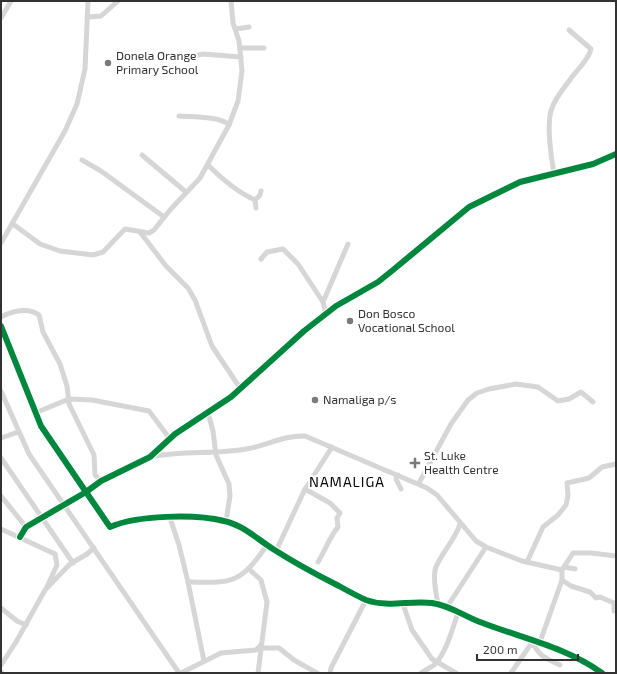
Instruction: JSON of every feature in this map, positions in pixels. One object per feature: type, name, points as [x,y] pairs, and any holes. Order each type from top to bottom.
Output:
[{"type":"street","points":[[1,18],[11,1]]},
{"type":"street","points":[[1,243],[65,131],[77,104],[84,69],[88,1]]},
{"type":"street","points":[[87,16],[101,16],[118,1]]},
{"type":"street","points":[[13,224],[40,244],[60,251],[93,255],[103,252],[125,229],[140,232],[152,232],[200,178],[208,166],[236,109],[242,71],[240,48],[231,1]]},
{"type":"street","points":[[236,29],[249,27]]},
{"type":"street","points":[[554,173],[550,154],[550,114],[562,90],[580,67],[591,49],[569,30]]},
{"type":"street","points":[[240,48],[264,48]]},
{"type":"street","points":[[188,57],[203,54],[240,57]]},
{"type":"street","points":[[179,116],[217,120],[226,122],[229,125]]},
{"type":"street","points":[[142,154],[186,192]]},
{"type":"street","points":[[20,537],[26,527],[42,517],[86,492],[101,481],[150,457],[170,439],[231,397],[304,331],[326,314],[383,278],[469,207],[520,182],[598,162],[616,154]]},
{"type":"street","points":[[82,160],[101,171],[164,217]]},
{"type":"street","points":[[208,166],[225,181],[255,200]]},
{"type":"street","points":[[255,200],[260,195],[261,191]]},
{"type":"street","points":[[255,200],[256,208]]},
{"type":"street","points":[[140,232],[166,266],[188,288],[195,300],[212,346],[240,388]]},
{"type":"street","points":[[324,302],[348,244]]},
{"type":"street","points":[[261,259],[267,252],[283,249],[298,264],[324,302],[326,314]]},
{"type":"street","points":[[1,317],[11,312],[21,311],[34,312],[39,315],[43,332],[60,364],[67,386],[68,399],[94,455],[95,475],[101,481]]},
{"type":"street","points":[[1,326],[44,432],[110,527],[139,519],[170,518],[226,521],[251,533],[276,551],[312,573],[366,600],[383,604],[418,602],[438,604],[479,622],[533,642],[540,642],[586,662],[602,673]]},
{"type":"street","points":[[419,483],[461,408],[472,396],[482,390],[516,384],[538,387],[558,401],[569,399],[581,392],[593,402]]},
{"type":"street","points":[[1,390],[18,432],[29,454],[180,673],[226,651],[279,648],[308,671],[317,673]]},
{"type":"street","points":[[36,414],[68,399],[92,400],[149,411],[170,439]]},
{"type":"street","points":[[208,414],[213,431],[216,452],[229,484],[230,496],[226,521]]},
{"type":"street","points":[[1,438],[18,432]]},
{"type":"street","points":[[150,457],[180,452],[216,452],[251,448],[300,436],[311,438],[419,483],[436,495],[476,541],[486,547],[527,562],[563,569],[575,569]]},
{"type":"street","points":[[276,551],[305,489],[332,447]]},
{"type":"street","points":[[1,458],[73,563]]},
{"type":"street","points":[[527,562],[543,527],[558,515],[566,505],[568,496],[567,483],[589,478],[602,467],[616,464]]},
{"type":"street","points":[[398,475],[396,479],[400,483],[400,489]]},
{"type":"street","points":[[305,489],[330,503],[340,513],[337,518],[338,527],[333,532],[332,537],[318,562]]},
{"type":"street","points":[[1,496],[26,527]]},
{"type":"street","points":[[170,518],[179,545],[188,582],[204,661]]},
{"type":"street","points":[[438,604],[435,571],[438,563],[454,540],[460,524]]},
{"type":"street","points":[[1,529],[49,551],[57,557],[57,565],[48,582],[47,588]]},
{"type":"street","points":[[188,582],[230,581],[239,578],[249,569],[267,545]]},
{"type":"street","points":[[447,607],[486,547]]},
{"type":"street","points":[[1,665],[47,588],[73,563],[94,548]]},
{"type":"street","points":[[540,642],[562,580],[563,569],[571,554],[616,556]]},
{"type":"street","points":[[249,569],[261,580],[266,597],[267,608],[259,649],[258,673]]},
{"type":"street","points":[[562,580],[571,586],[590,592],[596,598],[600,597],[614,603],[614,611]]},
{"type":"street","points":[[330,673],[331,668],[366,600]]},
{"type":"street","points":[[403,604],[412,630],[436,662],[456,673]]},
{"type":"street","points":[[1,608],[17,621],[26,625]]},
{"type":"street","points":[[420,673],[436,662],[449,639],[458,612]]},
{"type":"street","points":[[533,642],[539,653],[548,661],[560,664]]},
{"type":"street","points":[[511,673],[533,642]]},
{"type":"cycle path","points":[[1,326],[41,426],[86,492],[101,481],[150,457],[175,434],[231,397],[304,331],[336,306],[378,282],[469,207],[520,182],[593,164],[616,154]]},
{"type":"cycle path","points":[[20,537],[26,527],[86,492],[110,527],[135,520],[167,517],[198,517],[224,521],[244,529],[273,549],[322,578],[366,600],[391,604],[424,602],[438,604],[480,622],[574,656],[602,673]]},
{"type":"place","name":"Donela Orange Primary School","points":[[108,63]]},
{"type":"place","name":"Don Bosco Vocational School","points":[[350,321]]},
{"type":"place","name":"Namaliga p/s","points":[[315,400]]},
{"type":"place","name":"St. Luke Health Centre","points":[[415,463]]},
{"type":"district","name":"NAMALIGA","points":[[347,482]]}]
